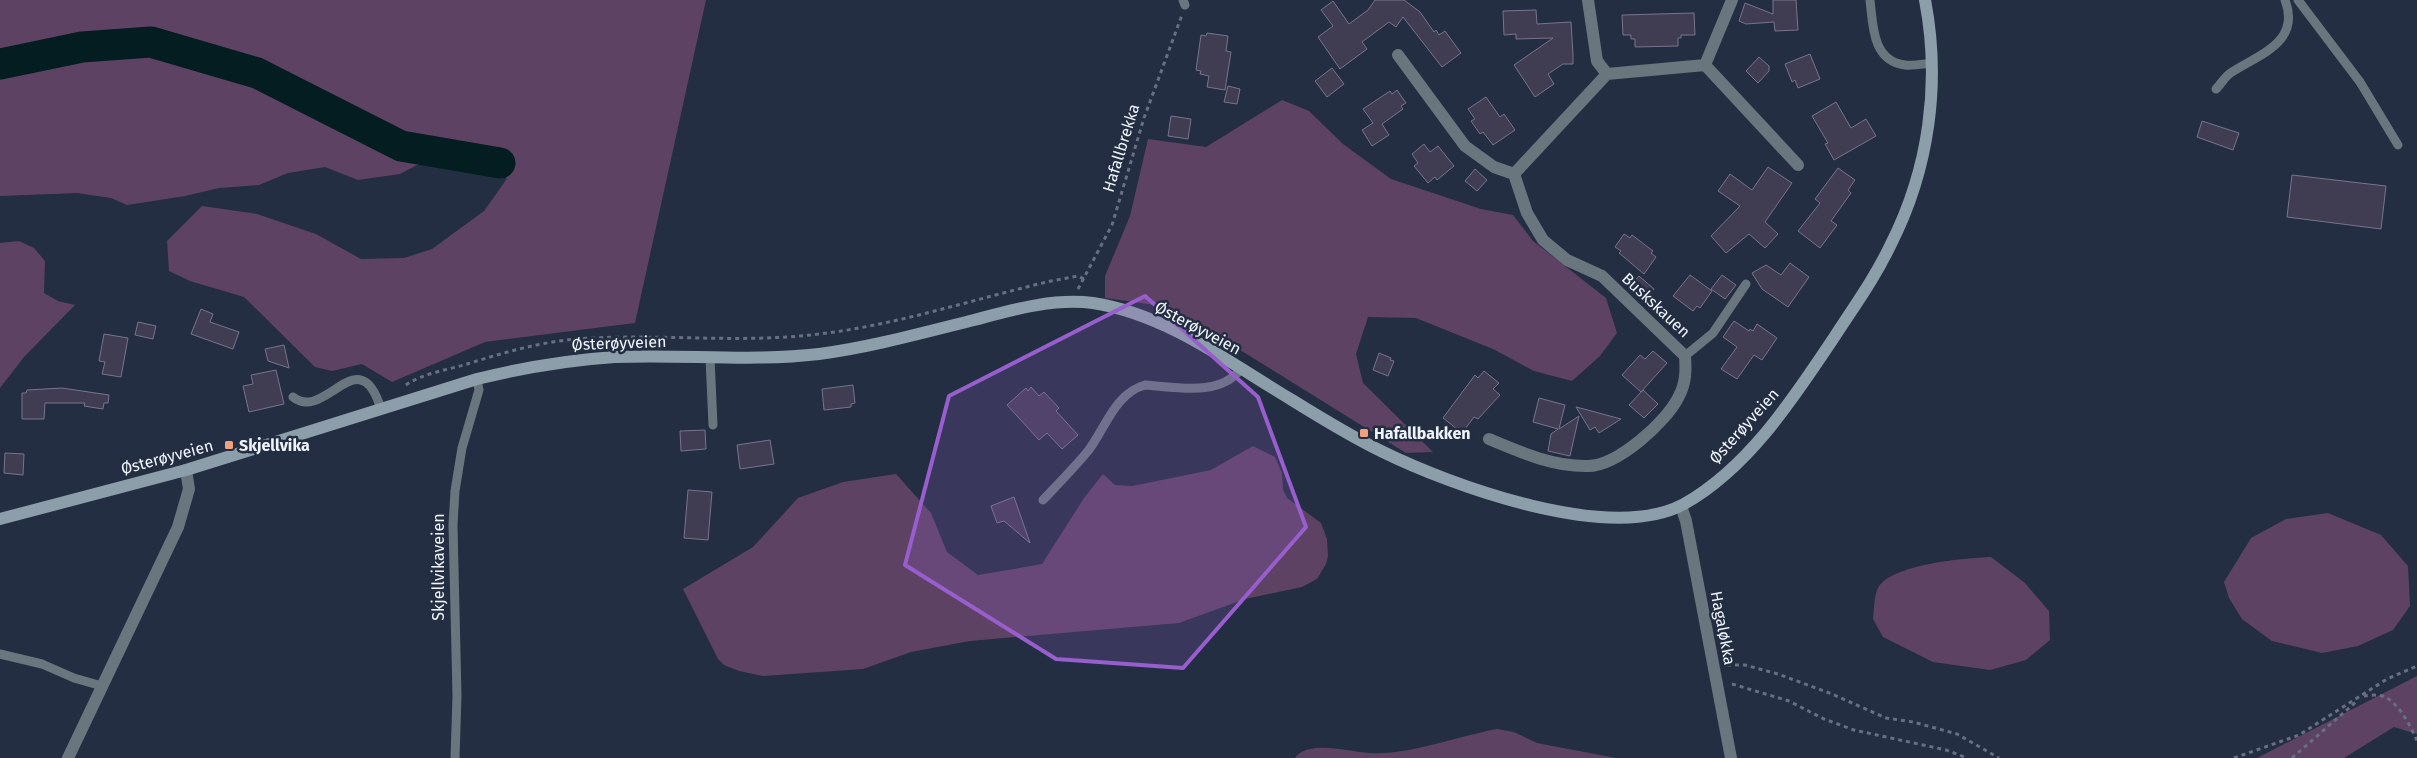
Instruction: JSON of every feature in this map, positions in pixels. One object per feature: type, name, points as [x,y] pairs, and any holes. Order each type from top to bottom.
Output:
[{"type":"main road","name":"Østerøyveien","points":[[0,519],[186,470],[477,379],[528,367],[584,360],[649,357],[762,358],[824,353],[870,346],[1026,307],[1076,302],[1121,309],[1176,331],[1324,420],[1384,452],[1427,471],[1490,493],[1549,509],[1597,517],[1631,519],[1668,511],[1681,506],[1714,483],[1740,459],[1768,428],[1826,350],[1890,246],[1906,213],[1925,150],[1932,96],[1932,64],[1925,0]]},
{"type":"street","points":[[1588,0],[1597,61],[1607,74]]},
{"type":"street","points":[[1705,65],[1732,0]]},
{"type":"street","points":[[1398,55],[1465,146],[1494,167],[1514,174],[1607,74],[1705,65]]},
{"type":"street","points":[[1705,65],[1798,165]]},
{"type":"street","name":"Buskskauen","points":[[1489,439],[1528,455],[1566,465],[1590,467],[1610,460],[1644,439],[1679,398],[1686,374],[1685,356],[1602,276],[1567,260],[1543,240],[1527,213],[1514,174]]},
{"type":"street","points":[[68,758],[178,527],[189,489],[186,470]]},
{"type":"street","name":"Hagaløkka","points":[[1681,506],[1686,521],[1731,758]]},
{"type":"lane","points":[[1870,0],[1875,42],[1880,52],[1889,59],[1904,65],[1932,64]]},
{"type":"lane","points":[[2216,89],[2231,72],[2258,58],[2287,32],[2288,23],[2285,0]]},
{"type":"lane","points":[[2298,0],[2360,82],[2398,145]]},
{"type":"lane","points":[[1685,356],[1713,333],[1746,284]]},
{"type":"lane","points":[[710,358],[713,426]]},
{"type":"lane","name":"Østerøyveien","points":[[1043,500],[1086,453],[1113,411],[1127,394],[1136,388],[1145,385],[1213,387],[1234,379],[1241,369]]},
{"type":"lane","points":[[293,397],[302,402],[313,400],[348,382],[358,379],[366,381],[374,388],[381,409]]},
{"type":"lane","name":"Skjellvikaveien","points":[[455,758],[457,696],[453,526],[455,491],[462,448],[478,390],[477,379]]},
{"type":"lane","points":[[0,654],[42,664],[74,678],[102,686]]},
{"type":"path","name":"Hafallbrekka","points":[[1076,302],[1076,292],[1114,219],[1144,118],[1184,2]]},
{"type":"path","points":[[1715,674],[1727,665],[1744,665],[1778,674],[1832,694],[1886,718],[1913,722],[1957,734],[1999,758]]},
{"type":"path","points":[[2234,758],[2299,735],[2388,679],[2417,666]]},
{"type":"path","points":[[1715,674],[1789,701],[1824,720],[1854,730],[1946,750],[1967,758]]},
{"type":"path","points":[[2292,758],[2363,696],[2376,695],[2387,698],[2410,726],[2417,741]]},
{"type":"highlighted area","points":[[1145,296],[1258,397],[1306,527],[1183,668],[1056,659],[905,565],[949,396]]},
{"type":"shaded area","points":[[0,0],[706,0],[635,323],[485,342],[392,382],[362,364],[332,371],[315,367],[244,297],[190,281],[169,271],[167,241],[202,206],[257,214],[316,234],[361,259],[404,258],[432,249],[484,211],[506,180],[508,170],[426,146],[423,162],[400,174],[358,180],[325,167],[288,173],[259,185],[219,188],[185,196],[127,205],[111,198],[77,193],[0,196]]},
{"type":"shaded area","points":[[1282,100],[1309,111],[1343,144],[1391,179],[1481,209],[1513,215],[1533,241],[1606,298],[1617,333],[1600,356],[1572,381],[1534,371],[1493,349],[1416,318],[1368,317],[1356,354],[1363,383],[1433,452],[1406,453],[1245,353],[1155,305],[1105,298],[1105,276],[1130,216],[1148,139],[1206,147]]},
{"type":"shaded area","points":[[19,241],[34,248],[45,261],[44,293],[58,301],[75,305],[24,357],[0,388],[0,243]]},
{"type":"shaded area","points":[[1253,446],[1275,457],[1282,473],[1283,490],[1287,498],[1321,523],[1327,539],[1328,556],[1326,564],[1317,579],[1302,587],[1245,599],[1179,623],[970,641],[911,652],[863,669],[763,676],[739,671],[724,665],[718,659],[683,589],[753,547],[798,498],[843,482],[896,474],[931,513],[947,552],[978,575],[1042,564],[1084,498],[1103,474],[1115,485],[1132,486],[1211,470]]},
{"type":"shaded area","points":[[2328,513],[2381,535],[2408,566],[2410,606],[2393,630],[2358,646],[2322,653],[2272,641],[2242,619],[2229,598],[2224,582],[2251,538],[2286,519]]},
{"type":"shaded area","points":[[1991,557],[2025,583],[2049,611],[2050,640],[2026,660],[1990,670],[1933,662],[1883,637],[1873,619],[1878,588],[1886,580],[1898,573],[1930,564]]},
{"type":"shaded area","points":[[2417,676],[2417,734],[2394,727],[2344,758],[2257,758]]},
{"type":"shaded area","points":[[1497,729],[1514,732],[1537,743],[1616,758],[1295,758],[1301,752],[1319,748],[1369,753],[1416,749]]},
{"type":"building","points":[[1375,0],[1404,0],[1420,12],[1434,32],[1436,30],[1439,35],[1445,31],[1461,53],[1442,67],[1403,17],[1396,27],[1389,22],[1362,42],[1367,49],[1340,69],[1318,37],[1333,26],[1321,10],[1333,1],[1349,24],[1368,10]]},
{"type":"building","points":[[1773,0],[1796,0],[1798,30],[1775,31],[1774,22],[1746,24],[1739,21],[1745,3],[1773,14]]},
{"type":"building","points":[[1536,10],[1537,24],[1571,22],[1573,64],[1563,64],[1548,74],[1554,84],[1535,97],[1514,65],[1553,38],[1516,39],[1516,34],[1504,35],[1503,11]]},
{"type":"building","points":[[1694,13],[1695,35],[1681,35],[1681,38],[1678,38],[1678,46],[1635,47],[1635,39],[1631,39],[1631,35],[1623,35],[1622,15]]},
{"type":"building","points":[[1207,33],[1228,36],[1226,51],[1231,52],[1225,90],[1207,87],[1209,76],[1200,74],[1201,71],[1196,70],[1201,35],[1206,36]]},
{"type":"building","points":[[1810,54],[1820,79],[1798,88],[1795,80],[1792,82],[1785,64]]},
{"type":"building","points":[[1759,57],[1769,66],[1769,71],[1758,83],[1746,71]]},
{"type":"building","points":[[1332,68],[1344,84],[1327,97],[1315,81]]},
{"type":"building","points":[[1228,86],[1240,89],[1237,104],[1224,102]]},
{"type":"building","points":[[1397,90],[1406,103],[1401,106],[1403,109],[1382,124],[1389,135],[1372,146],[1362,130],[1373,123],[1363,109],[1390,91],[1392,94]]},
{"type":"building","points":[[1486,97],[1500,117],[1504,114],[1515,130],[1493,145],[1483,132],[1480,134],[1471,121],[1475,119],[1468,109]]},
{"type":"building","points":[[1836,102],[1851,128],[1866,119],[1876,136],[1834,160],[1825,144],[1828,143],[1812,116]]},
{"type":"building","points":[[1171,116],[1191,119],[1188,139],[1168,136]]},
{"type":"building","points":[[2202,121],[2239,133],[2233,150],[2197,137]]},
{"type":"building","points":[[1424,144],[1430,152],[1438,146],[1454,166],[1437,180],[1435,177],[1428,183],[1414,166],[1418,163],[1412,154]]},
{"type":"building","points":[[1768,167],[1792,183],[1765,222],[1778,234],[1765,248],[1749,234],[1726,253],[1711,236],[1740,206],[1718,191],[1730,174],[1752,190]]},
{"type":"building","points":[[1838,168],[1855,180],[1848,190],[1851,193],[1831,221],[1837,225],[1820,248],[1798,231],[1820,203],[1815,199]]},
{"type":"building","points":[[1475,169],[1487,180],[1477,191],[1465,181]]},
{"type":"building","points":[[2292,175],[2386,186],[2381,229],[2287,217]]},
{"type":"building","points":[[1624,234],[1630,238],[1632,235],[1653,251],[1651,253],[1656,257],[1644,274],[1619,253],[1621,251],[1615,247]]},
{"type":"building","points":[[1790,263],[1809,277],[1788,307],[1762,289],[1752,273],[1766,265],[1781,275]]},
{"type":"building","points":[[1690,275],[1712,291],[1700,308],[1697,306],[1693,311],[1673,296]]},
{"type":"building","points":[[1722,275],[1736,285],[1725,299],[1711,289]]},
{"type":"building","points":[[1639,276],[1654,289],[1645,299],[1630,286]]},
{"type":"building","points":[[201,309],[213,314],[210,322],[239,332],[233,349],[191,334]]},
{"type":"building","points":[[1734,321],[1749,331],[1750,329],[1753,331],[1757,324],[1777,338],[1762,360],[1754,355],[1737,379],[1721,369],[1737,347],[1723,337]]},
{"type":"building","points":[[138,322],[156,326],[153,339],[135,335]]},
{"type":"building","points":[[104,334],[128,338],[121,377],[102,374],[105,362],[99,361]]},
{"type":"building","points":[[284,345],[289,368],[268,361],[265,349]]},
{"type":"building","points":[[1653,351],[1667,363],[1641,392],[1622,375],[1640,355],[1645,359]]},
{"type":"building","points":[[1379,353],[1394,361],[1388,376],[1373,370]]},
{"type":"building","points":[[276,370],[284,404],[249,412],[243,386],[253,384],[251,375]]},
{"type":"building","points":[[1484,371],[1499,383],[1493,389],[1500,395],[1478,419],[1474,417],[1462,433],[1443,418],[1475,375],[1478,378]]},
{"type":"building","points":[[853,385],[855,403],[851,404],[851,407],[824,410],[822,389]]},
{"type":"building","points":[[1031,387],[1039,396],[1044,392],[1059,408],[1056,411],[1078,435],[1062,449],[1047,433],[1039,440],[1007,405],[1026,388],[1028,391]]},
{"type":"building","points":[[62,388],[109,395],[108,403],[104,403],[103,409],[84,406],[85,403],[45,403],[44,419],[22,419],[22,393],[26,393],[27,390]]},
{"type":"building","points":[[1643,390],[1658,404],[1644,418],[1629,405]]},
{"type":"building","points":[[1539,398],[1565,405],[1559,429],[1579,416],[1570,456],[1548,451],[1551,434],[1558,429],[1533,422]]},
{"type":"building","points":[[1576,407],[1621,419],[1599,433],[1595,427],[1590,430]]},
{"type":"building","points":[[705,430],[706,449],[681,451],[680,431]]},
{"type":"building","points":[[770,440],[774,464],[740,469],[737,445]]},
{"type":"building","points":[[5,453],[24,454],[23,475],[4,473]]},
{"type":"building","points":[[688,490],[712,492],[708,540],[684,538]]},
{"type":"building","points":[[1014,497],[1030,543],[1004,521],[997,523],[991,506]]},
{"type":"waterway","points":[[0,64],[82,47],[151,42],[257,73],[401,146],[500,163]]},
{"type":"place","name":"Hafallbakken","points":[[1364,433]]},
{"type":"place","name":"Skjellvika","points":[[229,445]]}]
